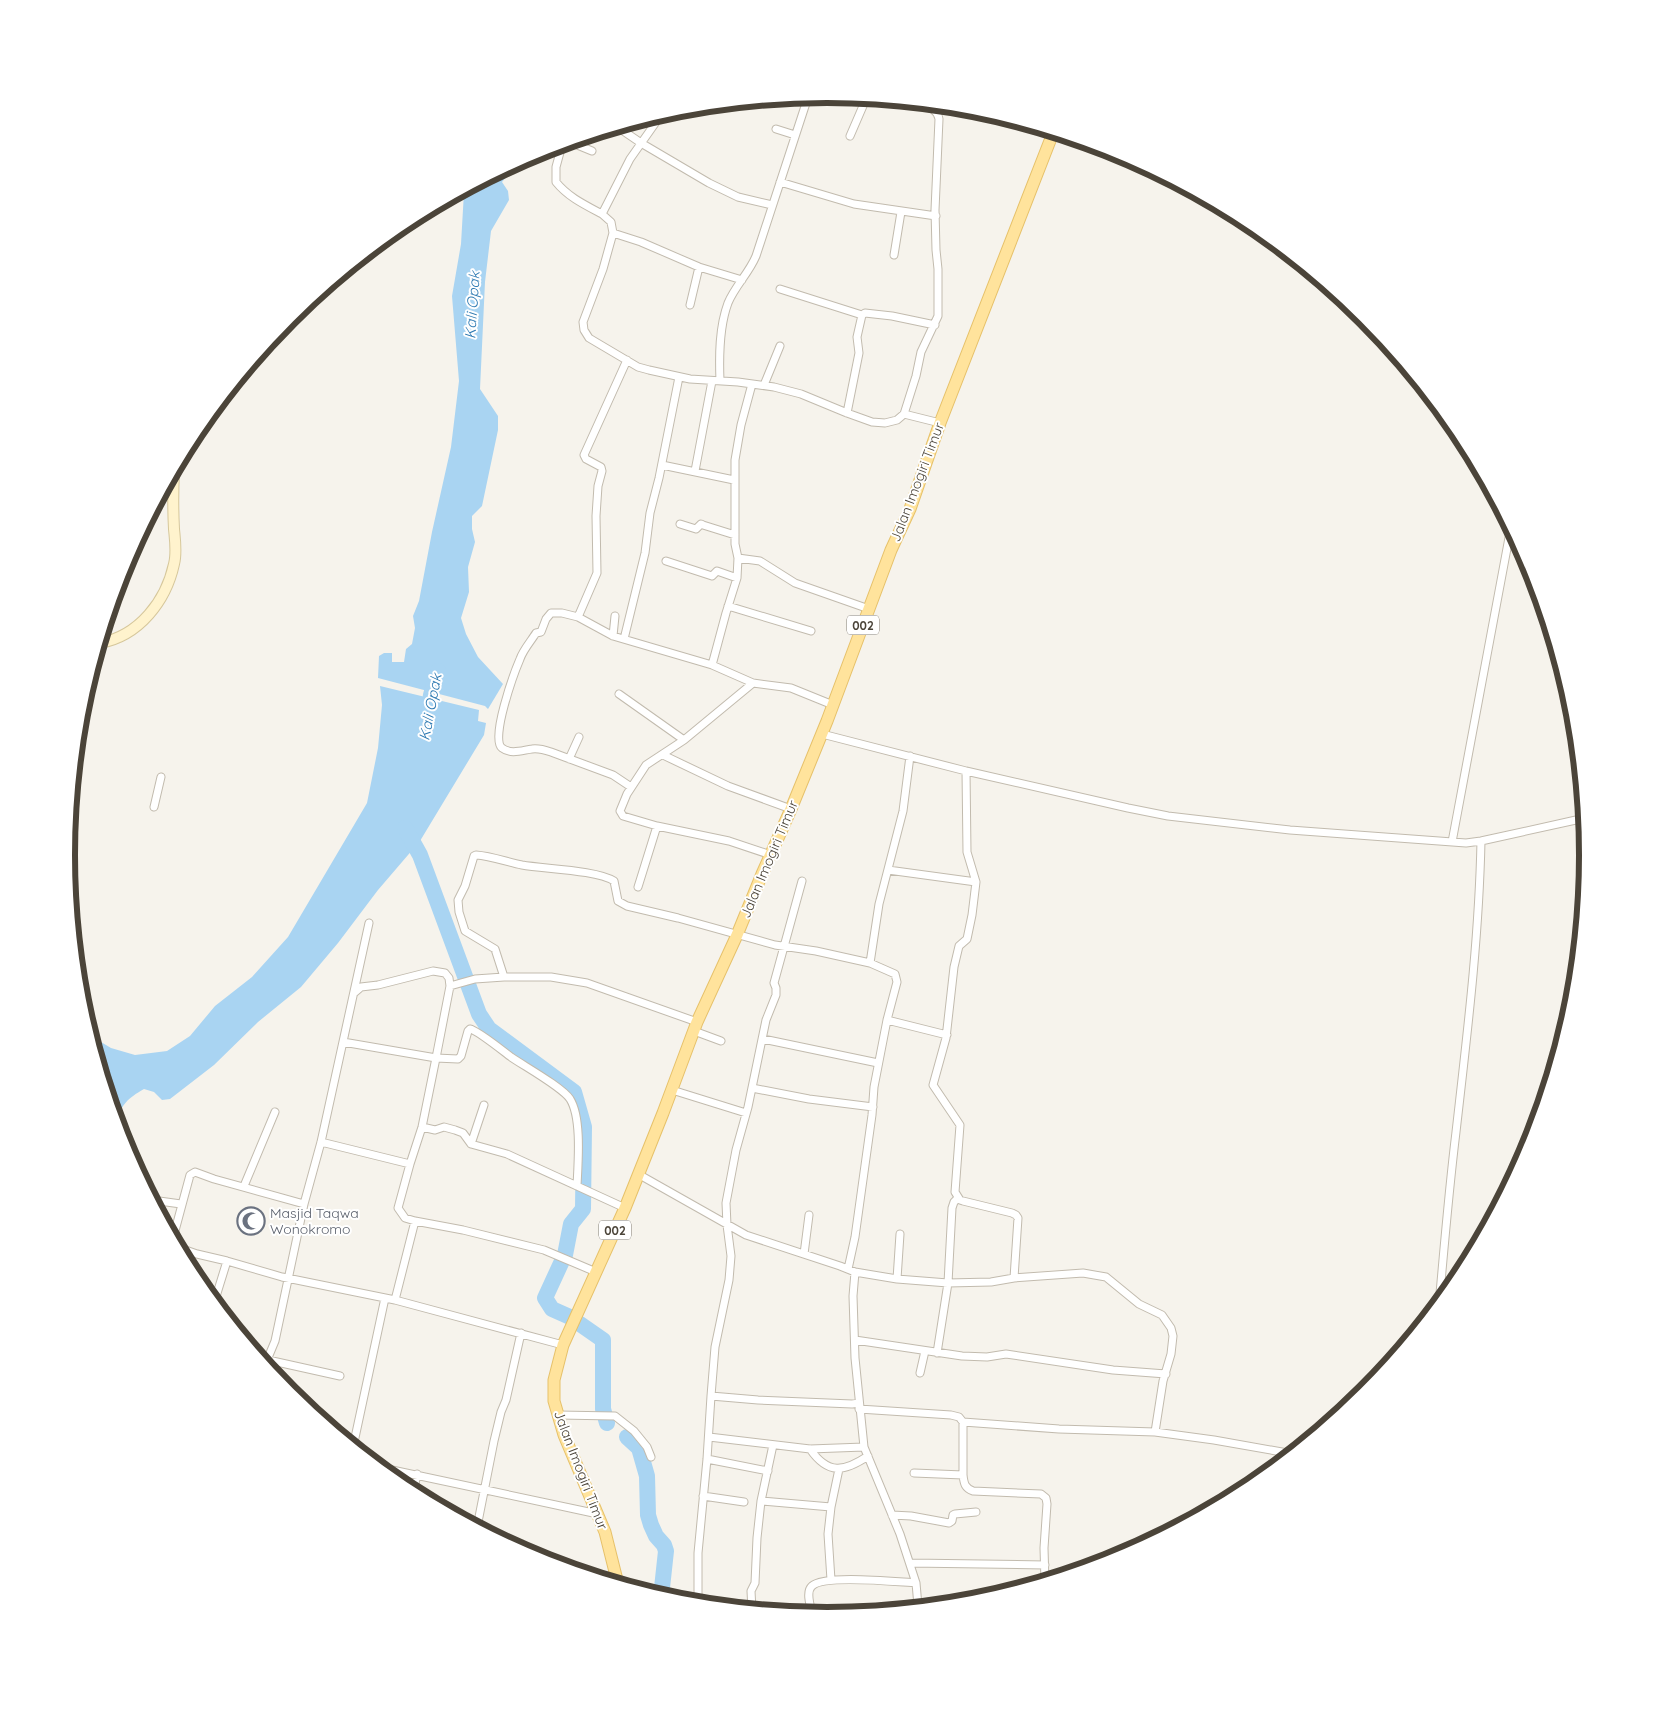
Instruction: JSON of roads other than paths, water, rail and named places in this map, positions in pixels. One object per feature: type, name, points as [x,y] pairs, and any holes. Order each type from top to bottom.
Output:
[{"type":"main road","name":"Jalan Imogiri Timur","points":[[617,1578],[609,1543],[564,1435],[554,1401],[554,1380],[563,1345],[569,1336],[625,1208],[695,1027],[737,935],[822,734],[891,550],[910,509],[940,423],[1052,138]]},
{"type":"street","points":[[696,471],[716,381],[728,303],[751,268],[756,256],[806,104]]},
{"type":"street","points":[[850,136],[863,104]]},
{"type":"street","points":[[558,154],[556,182],[563,191],[602,214],[611,222],[613,233],[603,270],[583,322],[584,330],[589,338],[638,367],[690,380],[764,385],[801,394],[872,422],[885,423],[897,420],[904,414],[922,352],[938,316],[936,216],[939,119],[936,112]]},
{"type":"street","points":[[602,214],[619,178],[640,142],[654,124]]},
{"type":"street","points":[[776,129],[795,135]]},
{"type":"street","points":[[624,132],[690,172],[738,197],[772,205]]},
{"type":"street","points":[[579,146],[592,151]]},
{"type":"street","points":[[780,182],[854,204],[936,216]]},
{"type":"street","points":[[894,255],[901,212]]},
{"type":"street","points":[[613,233],[652,246],[698,266],[742,280]]},
{"type":"street","points":[[690,305],[698,266]]},
{"type":"street","points":[[780,288],[862,315],[865,313],[892,316],[934,325]]},
{"type":"street","points":[[847,413],[859,353],[857,337],[862,315]]},
{"type":"street","points":[[764,385],[780,346]]},
{"type":"street","points":[[578,617],[597,573],[596,506],[602,470],[601,467],[586,459],[584,455],[627,360]]},
{"type":"street","points":[[624,639],[644,553],[650,513],[662,465],[679,377]]},
{"type":"street","points":[[712,665],[728,606],[738,578],[738,558],[735,544],[735,460],[737,443],[752,384]]},
{"type":"street","points":[[904,414],[940,423]]},
{"type":"street","points":[[662,465],[734,480]]},
{"type":"street","points":[[107,641],[118,639],[136,627],[159,602],[165,589],[175,563],[173,485]]},
{"type":"street","points":[[680,524],[696,529],[701,524],[735,535]]},
{"type":"street","points":[[1452,842],[1509,538]]},
{"type":"street","points":[[738,558],[760,561],[795,583],[869,609]]},
{"type":"street","points":[[666,561],[712,576],[717,571],[738,578]]},
{"type":"street","points":[[728,606],[811,631]]},
{"type":"street","points":[[631,787],[613,775],[542,749],[519,752],[503,749],[499,744],[498,725],[520,658],[536,633],[541,632],[546,619],[551,613],[578,617],[613,636],[712,665],[753,683],[792,688],[833,706]]},
{"type":"street","points":[[613,636],[615,616]]},
{"type":"street","points":[[753,683],[684,740],[646,765],[627,794],[620,811],[623,816],[657,826],[729,841],[771,855]]},
{"type":"street","points":[[619,694],[684,740]]},
{"type":"street","points":[[822,734],[966,771],[1128,808],[1168,816],[1290,830],[1466,843],[1579,819]]},
{"type":"street","points":[[569,759],[579,737]]},
{"type":"street","points":[[663,755],[728,786],[791,809]]},
{"type":"street","points":[[870,964],[879,904],[903,811],[910,756]]},
{"type":"street","points":[[966,771],[967,852],[976,882],[967,939],[959,946],[954,967],[947,1035],[933,1084],[960,1125],[955,1192],[958,1198],[1016,1215],[1019,1223],[1014,1278]]},
{"type":"street","points":[[154,807],[161,777]]},
{"type":"street","points":[[638,887],[657,826]]},
{"type":"street","points":[[1440,1291],[1470,1012],[1480,898],[1481,841]]},
{"type":"street","points":[[504,977],[495,949],[465,931],[459,912],[458,900],[476,855],[609,878],[614,881],[618,901],[622,905],[784,947],[816,951],[870,964],[897,976],[898,982],[887,1020],[874,1087],[851,1270],[859,1406],[864,1447],[910,1563],[916,1583],[918,1603]]},
{"type":"street","points":[[888,870],[976,882]]},
{"type":"street","points":[[698,1597],[698,1553],[709,1437],[710,1396],[715,1347],[730,1272],[731,1256],[726,1225],[726,1203],[766,1020],[776,995],[774,984],[802,881]]},
{"type":"street","points":[[266,1356],[275,1341],[304,1204],[321,1142],[369,923]]},
{"type":"street","points":[[354,994],[361,987],[378,985],[433,971],[445,973],[454,985],[436,1058],[422,1127],[398,1208],[405,1218],[415,1222],[463,1230],[544,1250],[596,1272]]},
{"type":"street","points":[[454,985],[475,980],[504,977],[551,976],[587,982],[695,1027],[721,1040]]},
{"type":"street","points":[[887,1020],[947,1035]]},
{"type":"street","points":[[343,1042],[436,1058],[458,1059],[461,1056],[468,1031],[473,1029],[569,1098],[576,1118],[580,1187]]},
{"type":"street","points":[[763,1039],[878,1063]]},
{"type":"street","points":[[752,1088],[809,1099],[872,1107]]},
{"type":"street","points":[[672,1090],[746,1112]]},
{"type":"street","points":[[471,1144],[484,1105]]},
{"type":"street","points":[[244,1186],[274,1112]]},
{"type":"street","points":[[422,1127],[434,1130],[444,1127],[463,1133],[471,1144],[507,1154],[625,1208]]},
{"type":"street","points":[[321,1142],[410,1164]]},
{"type":"street","points":[[175,1230],[190,1175],[195,1172],[304,1204]]},
{"type":"street","points":[[638,1174],[746,1235],[851,1270],[897,1279],[948,1283],[990,1282],[1014,1278],[1082,1273],[1106,1277],[1139,1304],[1162,1315],[1167,1320],[1173,1336],[1170,1362],[1162,1388],[1156,1432]]},
{"type":"street","points":[[937,1352],[948,1283],[952,1208],[958,1198]]},
{"type":"street","points":[[159,1201],[181,1204]]},
{"type":"street","points":[[804,1254],[809,1215]]},
{"type":"street","points":[[394,1300],[415,1222]]},
{"type":"street","points":[[897,1279],[900,1234]]},
{"type":"street","points":[[188,1251],[288,1278],[394,1300],[563,1345]]},
{"type":"street","points":[[217,1294],[227,1261]]},
{"type":"street","points":[[354,1441],[385,1298]]},
{"type":"street","points":[[478,1522],[483,1490],[521,1333]]},
{"type":"street","points":[[855,1340],[925,1351],[987,1357],[1006,1354],[1113,1370],[1166,1374]]},
{"type":"street","points":[[920,1373],[925,1351]]},
{"type":"street","points":[[271,1362],[340,1376]]},
{"type":"street","points":[[710,1396],[852,1404],[951,1414],[959,1417],[963,1422],[963,1475],[967,1488],[973,1491],[1041,1494],[1046,1498],[1044,1548],[1046,1576]]},
{"type":"street","points":[[558,1415],[615,1416],[634,1431],[647,1446],[651,1457]]},
{"type":"street","points":[[963,1422],[1058,1429],[1156,1432],[1286,1453]]},
{"type":"street","points":[[709,1437],[810,1449],[864,1447]]},
{"type":"street","points":[[752,1604],[751,1591],[755,1583],[761,1501],[773,1444]]},
{"type":"street","points":[[810,1449],[824,1465],[839,1469],[849,1467],[868,1456]]},
{"type":"street","points":[[707,1459],[768,1470]]},
{"type":"street","points":[[392,1469],[598,1514]]},
{"type":"street","points":[[831,1580],[828,1534],[831,1507],[839,1469]]},
{"type":"street","points":[[914,1473],[963,1475]]},
{"type":"street","points":[[415,1486],[417,1474]]},
{"type":"street","points":[[703,1496],[744,1502]]},
{"type":"street","points":[[761,1501],[831,1507]]},
{"type":"street","points":[[892,1515],[911,1516],[949,1523],[952,1521],[952,1515],[976,1512]]},
{"type":"street","points":[[910,1563],[1045,1565]]},
{"type":"street","points":[[811,1608],[809,1592],[811,1586],[831,1580],[916,1583]]},
{"type":"water","points":[[507,176],[502,182],[508,191],[509,200],[491,231],[485,282],[480,389],[498,416],[498,430],[482,506],[472,516],[475,542],[468,567],[469,592],[461,618],[466,634],[478,657],[503,684],[488,709],[485,706],[378,678],[379,656],[384,653],[392,653],[392,662],[404,662],[406,649],[412,644],[415,628],[413,616],[419,601],[451,447],[459,381],[452,296],[461,244],[464,197]]},
{"type":"water","points":[[380,686],[479,710],[478,721],[486,723],[484,735],[420,841],[378,890],[338,943],[301,987],[258,1022],[214,1065],[170,1099],[162,1100],[154,1092],[144,1089],[126,1102],[120,1112],[98,1040],[111,1048],[135,1055],[167,1051],[190,1036],[215,1006],[252,977],[288,937],[367,803],[378,748],[382,705]]},
{"type":"waterway","name":"Kali Opak","points":[[427,721],[431,695],[438,671]]},
{"type":"waterway","points":[[405,828],[420,855],[479,1014],[489,1029],[574,1092],[584,1127],[583,1209],[571,1224],[565,1255]]},
{"type":"waterway","points":[[562,1261],[545,1298],[552,1309],[570,1317]]},
{"type":"waterway","points":[[580,1324],[603,1340],[603,1409],[607,1423]]},
{"type":"waterway","points":[[627,1437],[639,1448],[647,1476],[648,1515],[656,1536],[664,1545],[666,1551],[662,1590]]},
{"type":"place","name":"Masjid Taqwa Wonokromo","points":[[251,1221]]}]
